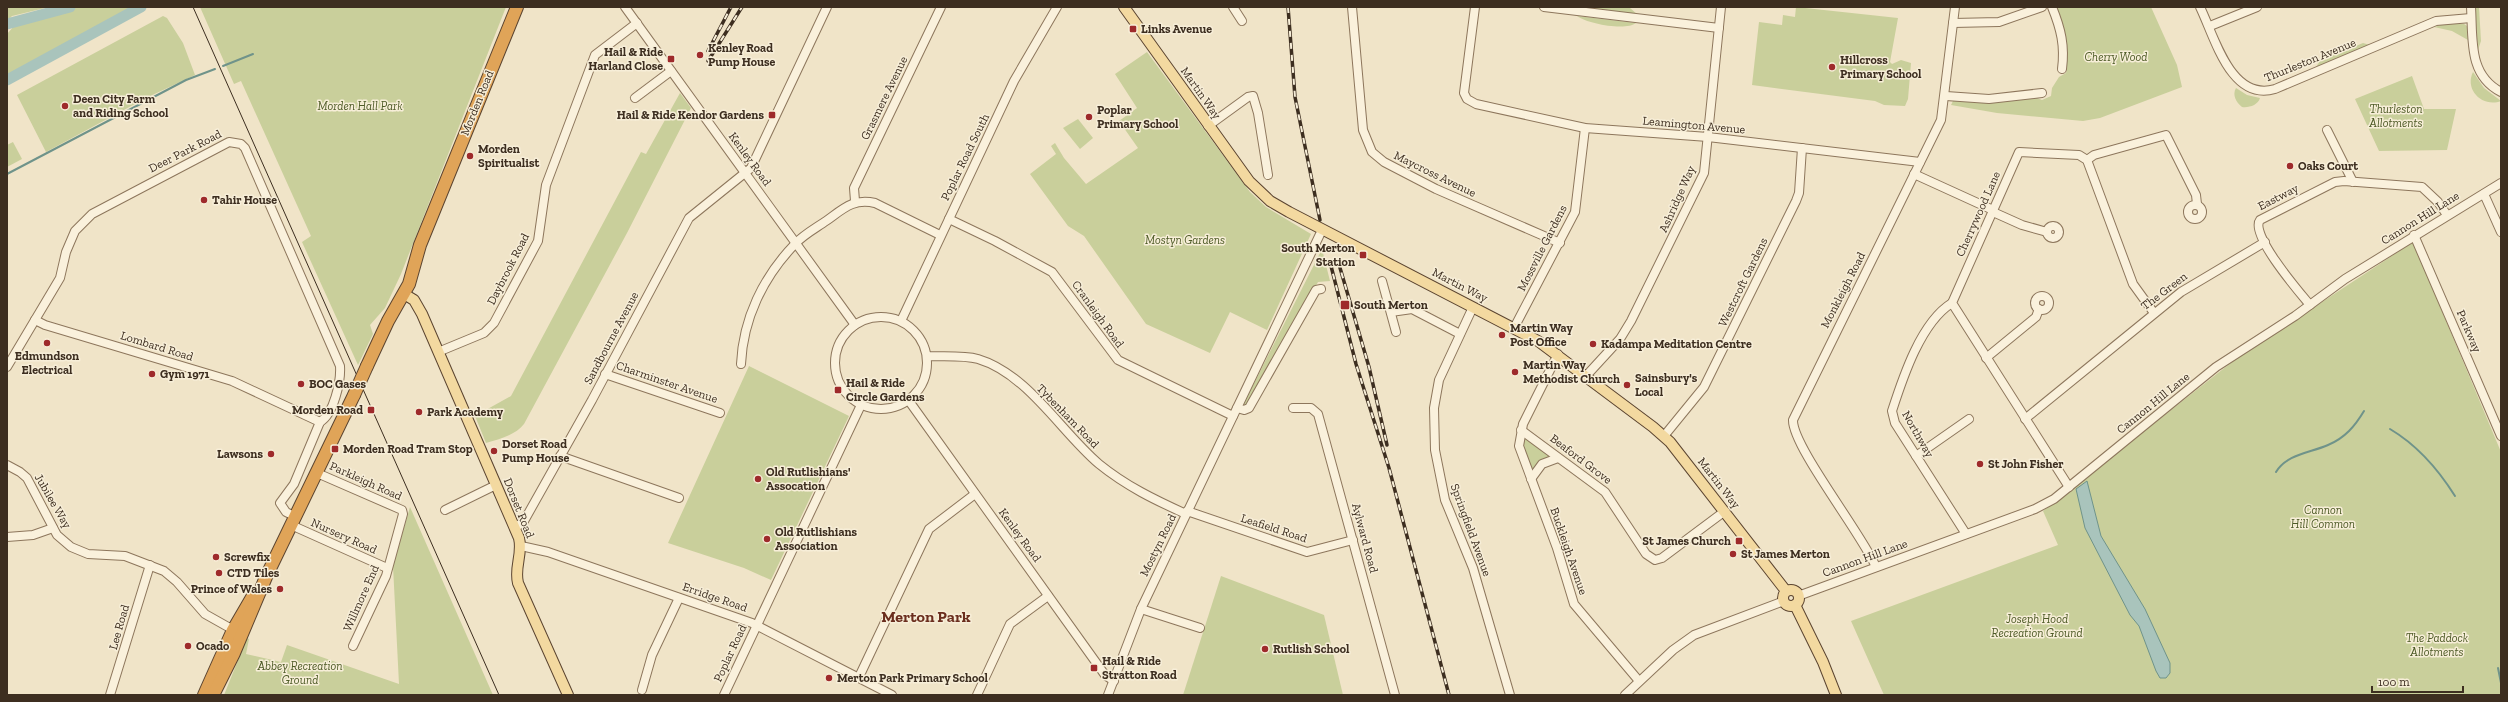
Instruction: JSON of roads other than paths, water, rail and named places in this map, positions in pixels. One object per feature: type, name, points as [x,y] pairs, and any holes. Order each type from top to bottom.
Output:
[{"type":"highway","name":"Morden Road","points":[[388,321],[388,313],[412,266],[517,7]]},
{"type":"highway","name":"Morden Road","points":[[204,695],[238,632],[294,521],[388,321],[404,294],[412,275],[412,266]]},
{"type":"highway","name":"Morden Road","points":[[214,695],[238,632]]},
{"type":"main road","name":"Martin Way","points":[[1124,7],[1208,126],[1260,192],[1279,206],[1322,230],[1473,306],[1558,354],[1664,436],[1725,511],[1785,596]]},
{"type":"main road","name":"Dorset Road","points":[[404,294],[417,303],[515,528],[521,546],[516,573],[518,583],[568,695]]},
{"type":"main road","points":[[1797,600],[1787,605],[1785,596],[1793,590],[1836,695]]},
{"type":"street","name":"Kenley Road","points":[[625,7],[855,325]]},
{"type":"street","name":"Sandbourne Avenue","points":[[515,528],[524,520],[692,214],[751,168],[827,7]]},
{"type":"street","name":"Grasmere Avenue","points":[[855,201],[854,188],[941,7]]},
{"type":"street","name":"Poplar Road South","points":[[901,322],[940,235],[1014,81],[1057,7]]},
{"type":"street","points":[[1233,7],[1242,21]]},
{"type":"street","name":"Maycross Avenue","points":[[1352,7],[1364,138],[1372,152],[1384,162],[1436,189],[1560,243]]},
{"type":"street","name":"Leamington Avenue","points":[[1475,7],[1464,94],[1468,100],[1476,104],[1585,128],[1708,137],[1920,162]]},
{"type":"street","points":[[1544,7],[1719,28]]},
{"type":"street","name":"Ashridge Way","points":[[1586,376],[1620,338],[1631,321],[1702,179],[1708,137],[1721,7]]},
{"type":"street","name":"Monkleigh Road","points":[[1876,567],[1859,534],[1797,439],[1793,420],[1942,120],[1946,96],[1955,7]]},
{"type":"street","points":[[1953,23],[1999,22],[2042,7]]},
{"type":"street","points":[[2052,7],[2062,35],[2064,46],[2062,69]]},
{"type":"street","name":"Thurleston Avenue","points":[[2200,7],[2234,77],[2249,88],[2265,91],[2275,89],[2436,21],[2471,18]]},
{"type":"street","points":[[2210,26],[2256,7]]},
{"type":"street","points":[[2470,7],[2474,56],[2477,68],[2485,80],[2501,92]]},
{"type":"street","name":"Daybrook Road","points":[[438,352],[484,333],[494,323],[538,241],[546,185],[595,55],[637,23]]},
{"type":"street","points":[[635,98],[671,71]]},
{"type":"street","points":[[1946,96],[1989,99],[2042,93]]},
{"type":"street","points":[[1208,126],[1248,96],[1254,96],[1268,175]]},
{"type":"street","name":"Mossville Gardens","points":[[1514,328],[1560,243],[1576,207],[1585,128]]},
{"type":"street","points":[[2326,130],[2353,182]]},
{"type":"street","points":[[2154,313],[2133,284],[2087,160],[2094,155],[2166,135],[2196,195],[2197,204]]},
{"type":"street","name":"Deer Park Road","points":[[7,367],[60,278],[70,240],[82,222],[101,209],[228,142],[241,144],[245,148],[340,366],[340,385],[327,414],[320,422]]},
{"type":"street","name":"Westcroft Gardens","points":[[1664,436],[1704,387],[1796,201],[1799,193],[1802,148]]},
{"type":"street","name":"Cherrywood Lane","points":[[1952,304],[2019,152],[2079,155],[2087,160]]},
{"type":"street","points":[[1914,174],[2022,225],[2047,232]]},
{"type":"street","name":"Eastway","points":[[2265,242],[2258,224],[2260,220],[2335,182],[2422,187],[2438,202],[2447,215]]},
{"type":"street","name":"Cannon Hill Lane","points":[[1797,600],[1876,567],[2035,509],[2069,487],[2216,367],[2310,305],[2345,279],[2414,235],[2501,183]]},
{"type":"street","points":[[2484,194],[2501,232]]},
{"type":"street","points":[[741,364],[744,336],[756,300],[770,275],[795,243],[855,201],[875,203],[940,235]]},
{"type":"street","name":"Cranleigh Road","points":[[948,219],[995,241],[1052,272],[1118,360],[1233,416]]},
{"type":"street","name":"Mostyn Road","points":[[1108,695],[1141,609],[1322,230]]},
{"type":"street","name":"Parkway","points":[[2414,235],[2501,436]]},
{"type":"street","points":[[2265,242],[2275,261],[2310,305]]},
{"type":"street","name":"The Green","points":[[2026,420],[2186,288],[2265,242]]},
{"type":"street","points":[[1382,281],[1396,332]]},
{"type":"street","points":[[1237,408],[1244,410],[1249,408],[1316,290],[1321,289]]},
{"type":"street","points":[[1952,304],[2069,487]]},
{"type":"street","name":"Northway","points":[[1952,304],[1933,319],[1924,332],[1892,411],[1895,423],[1966,534]]},
{"type":"street","name":"Springfield Avenue","points":[[1473,306],[1442,372],[1436,389],[1433,417],[1435,450],[1445,500],[1473,568],[1510,695]]},
{"type":"street","points":[[1391,312],[1412,309],[1460,334]]},
{"type":"street","points":[[1986,358],[2036,317],[2040,309]]},
{"type":"street","points":[[871,317],[880,317],[901,322],[915,333],[927,356],[926,370],[920,387],[909,401],[896,407],[884,410],[861,405],[847,395],[839,382],[835,367],[837,350],[844,336],[855,325],[871,317]]},
{"type":"street","name":"Lombard Road","points":[[35,320],[45,325],[124,350],[232,381],[320,422]]},
{"type":"street","name":"Buckleigh Avenue","points":[[1558,354],[1521,430],[1519,446],[1557,548],[1574,604],[1639,681]]},
{"type":"street","name":"Tybenham Road","points":[[927,356],[972,358],[994,367],[1029,392],[1091,457],[1122,482],[1187,513]]},
{"type":"street","name":"Charminster Avenue","points":[[605,374],[720,413]]},
{"type":"street","name":"Kenley Road","points":[[909,401],[1105,675],[1114,681]]},
{"type":"street","name":"Poplar Road","points":[[724,695],[861,405]]},
{"type":"street","name":"Aylward Road","points":[[1293,408],[1307,407],[1318,414],[1395,695]]},
{"type":"street","points":[[1916,456],[1969,419]]},
{"type":"street","points":[[294,521],[280,502],[294,484],[320,422]]},
{"type":"street","name":"Beaford Grove","points":[[1521,430],[1605,492],[1646,554],[1655,560],[1662,558],[1725,511]]},
{"type":"street","points":[[560,456],[680,498]]},
{"type":"street","points":[[1531,479],[1542,464],[1558,458]]},
{"type":"street","name":"Jubilee Way","points":[[7,465],[20,472],[33,486],[53,528],[63,541],[79,551],[97,555],[116,555],[150,565],[170,575],[205,614],[238,632]]},
{"type":"street","name":"Parkleigh Road","points":[[317,473],[402,510],[403,514]]},
{"type":"street","points":[[445,510],[496,485]]},
{"type":"street","points":[[859,677],[929,529],[975,494]]},
{"type":"street","name":"Leafield Road","points":[[1187,513],[1307,552],[1353,540]]},
{"type":"street","name":"Willmore End","points":[[353,646],[386,576],[403,514]]},
{"type":"street","name":"Nursery Road","points":[[294,521],[387,568]]},
{"type":"street","points":[[7,537],[33,535],[53,528]]},
{"type":"street","name":"Erridge Road","points":[[521,546],[548,552],[757,625],[892,695]]},
{"type":"street","name":"Lee Road","points":[[110,695],[150,565]]},
{"type":"street","points":[[977,695],[1010,624],[1048,596]]},
{"type":"street","points":[[1625,695],[1673,650],[1700,632],[1785,596]]},
{"type":"street","points":[[642,690],[652,655],[679,598]]},
{"type":"street","points":[[1141,609],[1200,628]]},
{"type":"water","points":[[2087,481],[2101,536],[2145,609],[2170,663],[2170,673],[2166,678],[2160,678],[2156,671],[2139,626],[2130,615],[2085,528],[2076,489]]},
{"type":"waterway","points":[[7,24],[70,7]]},
{"type":"waterway","points":[[7,80],[141,7]]},
{"type":"waterway","points":[[223,66],[253,54]]},
{"type":"waterway","points":[[7,174],[186,80],[215,69]]},
{"type":"waterway","points":[[2276,472],[2286,461],[2340,439],[2353,427],[2364,411]]},
{"type":"waterway","points":[[2390,429],[2409,442],[2426,458],[2455,496]]},
{"type":"waterway","points":[[2498,668],[2501,683]]},
{"type":"tram line","points":[[193,7],[499,695]]},
{"type":"railway","points":[[708,51],[731,7]]},
{"type":"railway","points":[[708,61],[742,7]]},
{"type":"railway","points":[[1288,7],[1295,97],[1320,220]]},
{"type":"railway","points":[[1338,261],[1369,367],[1387,445]]},
{"type":"railway","points":[[1330,262],[1356,364],[1389,468],[1449,695]]},
{"type":"place","name":"Links Avenue","points":[[1133,29]]},
{"type":"place","name":"Kenley Road Pump House","points":[[700,55]]},
{"type":"place","name":"Hail & Ride Harland Close","points":[[671,59]]},
{"type":"place","name":"Hillcross Primary School","points":[[1832,67]]},
{"type":"place","name":"Deen City Farm and Riding School","points":[[65,106]]},
{"type":"place","name":"Hail & Ride Kendor Gardens","points":[[772,115]]},
{"type":"place","name":"Poplar Primary School","points":[[1089,117]]},
{"type":"place","name":"Morden Spiritualist","points":[[470,156]]},
{"type":"place","name":"Oaks Court","points":[[2290,166]]},
{"type":"place","name":"Tahir House","points":[[204,200]]},
{"type":"place","name":"South Merton Station","points":[[1363,255]]},
{"type":"place","name":"South Merton","points":[[1345,305]]},
{"type":"place","name":"Martin Way Post Office","points":[[1502,335]]},
{"type":"place","name":"Edmundson Electrical","points":[[47,343]]},
{"type":"place","name":"Kadampa Meditation Centre","points":[[1593,344]]},
{"type":"place","name":"Martin Way Methodist Church","points":[[1515,372]]},
{"type":"place","name":"Gym 1971","points":[[152,374]]},
{"type":"place","name":"BOC Gases","points":[[301,384]]},
{"type":"place","name":"Sainsbury's Local","points":[[1627,385]]},
{"type":"place","name":"Hail & Ride Circle Gardens","points":[[838,390]]},
{"type":"place","name":"Morden Road","points":[[371,410]]},
{"type":"place","name":"Park Academy","points":[[419,412]]},
{"type":"place","name":"Morden Road Tram Stop","points":[[335,449]]},
{"type":"place","name":"Dorset Road Pump House","points":[[494,451]]},
{"type":"place","name":"Lawsons","points":[[271,454]]},
{"type":"place","name":"St John Fisher","points":[[1980,464]]},
{"type":"place","name":"Old Rutlishians' Assocation","points":[[758,479]]},
{"type":"place","name":"Old Rutlishians Association","points":[[767,539]]},
{"type":"place","name":"St James Church","points":[[1739,541]]},
{"type":"place","name":"St James Merton","points":[[1733,554]]},
{"type":"place","name":"Screwfix","points":[[216,557]]},
{"type":"place","name":"CTD Tiles","points":[[219,573]]},
{"type":"place","name":"Prince of Wales","points":[[280,589]]},
{"type":"place","name":"Ocado","points":[[188,646]]},
{"type":"place","name":"Rutlish School","points":[[1265,649]]},
{"type":"place","name":"Hail & Ride Stratton Road","points":[[1094,668]]},
{"type":"place","name":"Merton Park Primary School","points":[[829,678]]},
{"type":"district","name":"Merton Park","points":[[926,616]]},
{"type":"park label","name":"Cherry Wood","points":[[2116,57]]},
{"type":"park label","name":"Morden Hall Park","points":[[360,106]]},
{"type":"park label","name":"Thurleston Allotments","points":[[2396,116]]},
{"type":"park label","name":"Mostyn Gardens","points":[[1185,240]]},
{"type":"park label","name":"Cannon Hill Common","points":[[2323,517]]},
{"type":"park label","name":"Joseph Hood Recreation Ground","points":[[2037,626]]},
{"type":"park label","name":"The Paddock Allotments","points":[[2437,645]]},
{"type":"park label","name":"Abbey Recreation Ground","points":[[300,673]]}]
